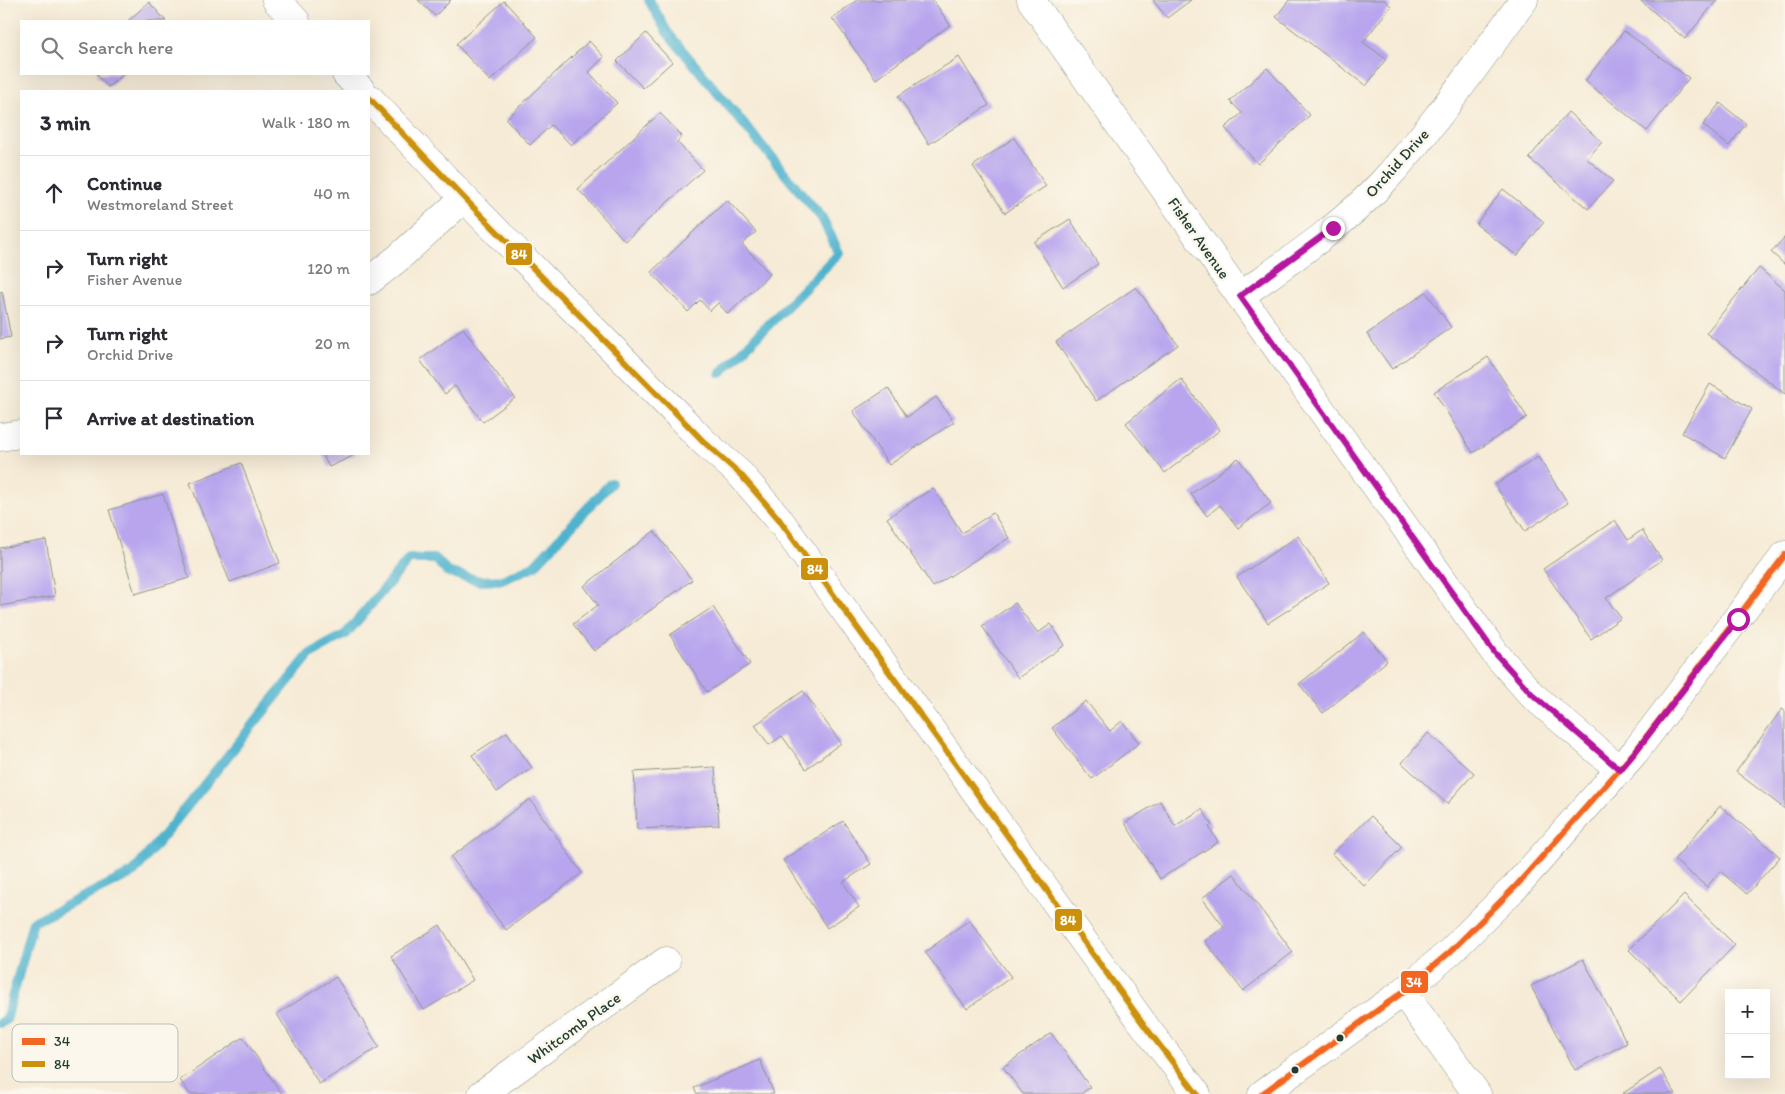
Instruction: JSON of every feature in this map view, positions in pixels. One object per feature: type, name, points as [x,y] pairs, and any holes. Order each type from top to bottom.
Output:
[{"type":"street","points":[[276,0],[295,20]]},
{"type":"street","name":"Fisher Avenue","points":[[1031,0],[1495,653],[1532,694],[1620,770]]},
{"type":"street","name":"Orchid Drive","points":[[1240,296],[1333,228],[1382,184],[1424,134],[1524,0]]},
{"type":"street","points":[[347,75],[361,90]]},
{"type":"street","points":[[370,99],[464,198],[704,442],[740,474],[778,518],[1147,1029],[1197,1094]]},
{"type":"street","points":[[370,280],[397,259],[464,198]]},
{"type":"street","points":[[0,437],[20,434]]},
{"type":"street","points":[[1262,1094],[1403,992],[1450,952],[1516,886],[1635,752],[1785,555]]},
{"type":"street","name":"Whitcomb Place","points":[[482,1094],[666,961]]},
{"type":"street","points":[[1403,992],[1477,1094]]},
{"type":"building","points":[[418,0],[451,0],[435,16]]},
{"type":"building","points":[[857,0],[933,0],[950,25],[876,79],[832,18]]},
{"type":"building","points":[[1153,0],[1191,0],[1167,18]]},
{"type":"building","points":[[1289,0],[1384,0],[1391,6],[1363,42],[1386,59],[1366,86],[1276,17]]},
{"type":"building","points":[[1640,0],[1717,0],[1685,39]]},
{"type":"building","points":[[504,1],[537,37],[490,81],[456,44]]},
{"type":"building","points":[[149,2],[165,20],[129,20]]},
{"type":"building","points":[[1624,31],[1689,78],[1647,131],[1585,81]]},
{"type":"building","points":[[646,33],[672,62],[643,88],[617,61]]},
{"type":"building","points":[[589,41],[604,57],[589,72],[617,103],[571,145],[551,125],[530,145],[506,119]]},
{"type":"building","points":[[959,57],[989,105],[929,144],[898,96]]},
{"type":"building","points":[[1267,68],[1310,115],[1258,164],[1225,128],[1242,113],[1230,101]]},
{"type":"building","points":[[97,75],[123,75],[108,87]]},
{"type":"building","points":[[1720,103],[1746,124],[1729,146],[1703,125]]},
{"type":"building","points":[[1568,112],[1602,142],[1587,159],[1613,181],[1588,209],[1529,158]]},
{"type":"building","points":[[660,113],[682,136],[677,142],[703,170],[625,241],[578,189]]},
{"type":"building","points":[[1014,138],[1046,186],[1005,213],[973,166]]},
{"type":"building","points":[[1503,189],[1544,222],[1517,256],[1476,224]]},
{"type":"building","points":[[727,200],[756,232],[742,244],[770,274],[728,314],[718,303],[710,311],[700,300],[688,312],[651,272]]},
{"type":"building","points":[[1070,219],[1098,264],[1063,287],[1034,242]]},
{"type":"building","points":[[1785,237],[1785,265],[1771,252]]},
{"type":"building","points":[[1759,268],[1785,290],[1785,394],[1706,333]]},
{"type":"building","points":[[1136,287],[1178,345],[1096,401],[1056,342]]},
{"type":"building","points":[[2,291],[11,337],[0,339],[0,292]]},
{"type":"building","points":[[1426,292],[1451,327],[1392,369],[1367,334]]},
{"type":"building","points":[[463,328],[515,398],[483,422],[455,386],[445,394],[420,360]]},
{"type":"building","points":[[1488,357],[1527,417],[1473,453],[1434,392]]},
{"type":"building","points":[[1181,379],[1220,430],[1165,473],[1126,423]]},
{"type":"building","points":[[1710,384],[1752,409],[1725,458],[1682,433]]},
{"type":"building","points":[[888,388],[907,417],[936,397],[954,422],[889,465],[853,411]]},
{"type":"building","points":[[323,455],[355,455],[329,467]]},
{"type":"building","points":[[1538,457],[1568,503],[1525,531],[1495,485]]},
{"type":"building","points":[[1238,458],[1271,503],[1238,528],[1220,505],[1207,516],[1191,494]]},
{"type":"building","points":[[241,463],[280,563],[230,582],[190,483]]},
{"type":"building","points":[[933,488],[962,533],[993,513],[1009,538],[933,587],[887,518]]},
{"type":"building","points":[[163,494],[189,578],[135,594],[109,510]]},
{"type":"building","points":[[1615,520],[1628,540],[1642,530],[1662,560],[1606,598],[1621,618],[1591,639],[1543,569]]},
{"type":"building","points":[[654,531],[692,580],[594,651],[573,624],[598,605],[584,586]]},
{"type":"building","points":[[1298,536],[1329,583],[1268,623],[1237,577]]},
{"type":"building","points":[[46,540],[55,596],[0,606],[0,548]]},
{"type":"building","points":[[1015,603],[1038,633],[1051,624],[1065,645],[1018,678],[982,626]]},
{"type":"building","points":[[713,607],[750,664],[707,692],[670,635]]},
{"type":"building","points":[[1364,632],[1387,661],[1323,713],[1299,684]]},
{"type":"building","points":[[803,691],[841,743],[806,769],[782,736],[769,745],[755,725]]},
{"type":"building","points":[[1086,701],[1110,731],[1122,721],[1139,743],[1092,779],[1052,728]]},
{"type":"building","points":[[1782,709],[1785,711],[1785,809],[1736,772]]},
{"type":"building","points":[[507,732],[532,768],[497,792],[472,755]]},
{"type":"building","points":[[1428,733],[1474,773],[1447,804],[1402,763]]},
{"type":"building","points":[[715,767],[719,825],[637,829],[634,772]]},
{"type":"building","points":[[530,799],[582,873],[506,930],[451,857]]},
{"type":"building","points":[[1160,801],[1175,826],[1202,809],[1212,825],[1209,827],[1218,842],[1160,879],[1125,823]]},
{"type":"building","points":[[1720,806],[1780,857],[1747,894],[1720,871],[1707,887],[1674,860]]},
{"type":"building","points":[[1371,816],[1402,847],[1364,886],[1332,854]]},
{"type":"building","points":[[843,821],[871,864],[843,882],[859,907],[827,928],[783,860]]},
{"type":"building","points":[[1234,874],[1293,952],[1243,991],[1205,941],[1224,927],[1202,898]]},
{"type":"building","points":[[1684,895],[1735,945],[1681,1001],[1629,950]]},
{"type":"building","points":[[969,920],[1011,977],[967,1009],[925,952]]},
{"type":"building","points":[[440,925],[473,980],[424,1010],[391,956]]},
{"type":"building","points":[[1583,959],[1627,1043],[1575,1070],[1531,986]]},
{"type":"building","points":[[336,977],[379,1047],[319,1084],[277,1014]]},
{"type":"building","points":[[1051,1033],[1090,1087],[1081,1094],[1023,1094],[1003,1067]]},
{"type":"building","points":[[243,1037],[282,1094],[190,1094],[180,1080]]},
{"type":"building","points":[[760,1060],[774,1094],[697,1094],[694,1088]]},
{"type":"building","points":[[1660,1069],[1676,1094],[1622,1094]]},
{"type":"waterway","points":[[649,0],[667,32],[822,218],[839,253],[721,373]]},
{"type":"waterway","points":[[0,1023],[6,1020],[33,922],[134,872],[310,654],[346,634],[409,559],[436,559],[447,572],[480,581],[502,580],[534,566],[611,483]]},
{"type":"transit line","name":"84","points":[[370,99],[464,198],[704,442],[740,474],[778,518],[1147,1029],[1197,1094]]},
{"type":"transit line","name":"34","points":[[1262,1094],[1403,992],[1450,952],[1516,886],[1635,752],[1785,555]]},
{"type":"route","points":[[1333,228],[1240,296],[1495,653],[1532,694],[1620,770],[1738,619]]}]
